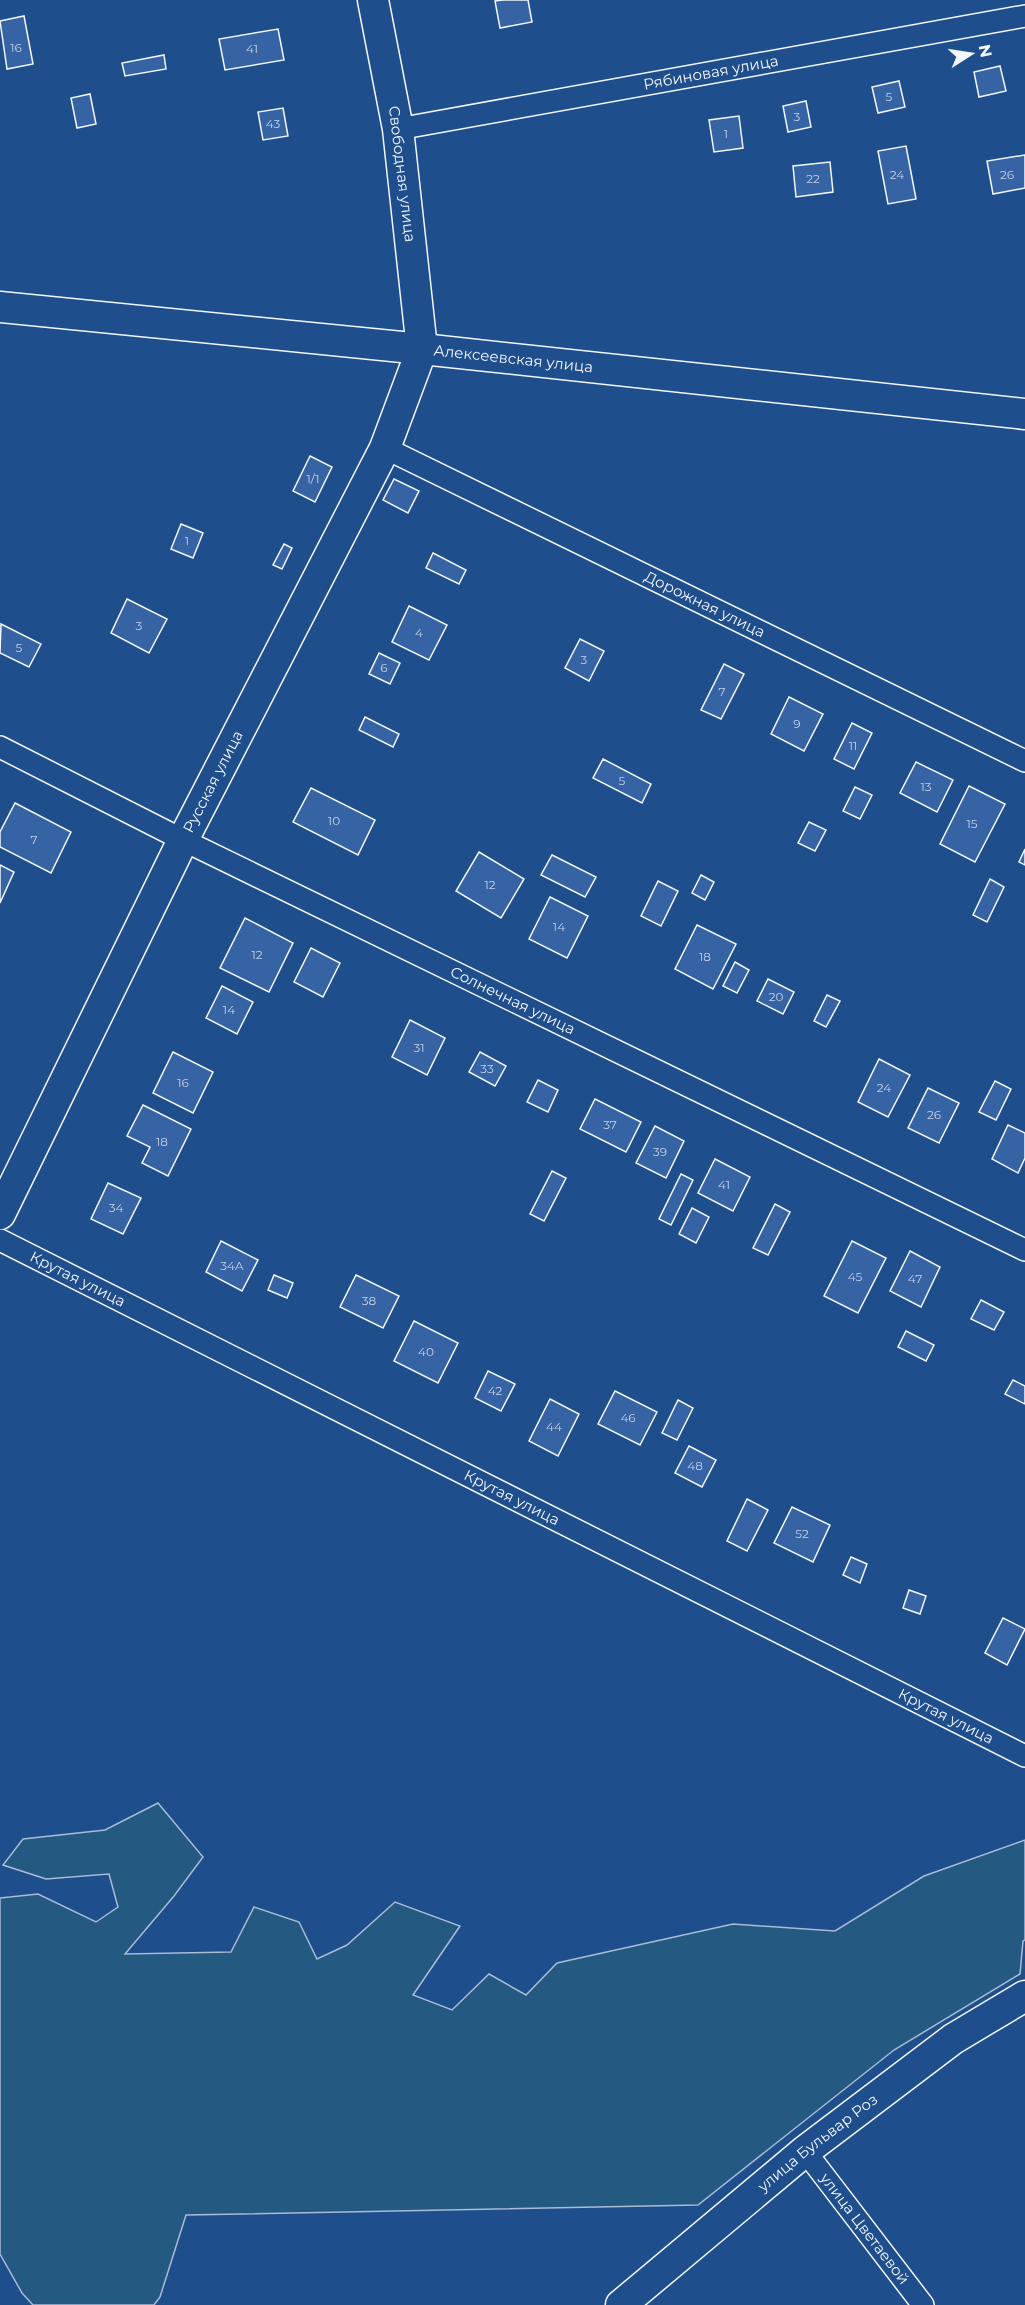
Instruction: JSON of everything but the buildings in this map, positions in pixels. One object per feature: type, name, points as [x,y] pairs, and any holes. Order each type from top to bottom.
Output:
[{"type":"street","name":"Свободная улица","points":[[373,0],[398,129],[422,349]]},
{"type":"street","name":"Рябиновая улица","points":[[398,129],[1025,16]]},
{"type":"street","name":"Алексеевская улица","points":[[0,307],[422,349],[1025,414]]},
{"type":"street","name":"Русская улица","points":[[0,1214],[183,840],[385,448],[422,349]]},
{"type":"street","name":"Дорожная улица","points":[[385,448],[1025,761]]},
{"type":"street","name":"Солнечная улица","points":[[0,747],[183,840],[1025,1250]]},
{"type":"street","name":"Крутая улица","points":[[0,1240],[1025,1756]]},
{"type":"street","name":"улица Бульвар Роз","points":[[621,2305],[805,2151],[953,2039],[1025,1996]]},
{"type":"street","name":"улица Цветаевой","points":[[805,2151],[923,2305]]},
{"type":"shaded area","points":[[158,1803],[203,1857],[174,1896],[125,1954],[231,1952],[254,1907],[299,1922],[317,1959],[347,1945],[395,1902],[460,1926],[413,1995],[452,2010],[489,1974],[526,1995],[557,1963],[733,1924],[835,1931],[924,1876],[1025,1840],[1025,1940],[1023,1941],[1020,1974],[894,2050],[698,2205],[186,2215],[160,2297],[154,2305],[33,2305],[22,2293],[0,2254],[0,1898],[38,1894],[96,1922],[118,1907],[109,1874],[46,1879],[3,1865],[23,1839],[105,1830]]}]
